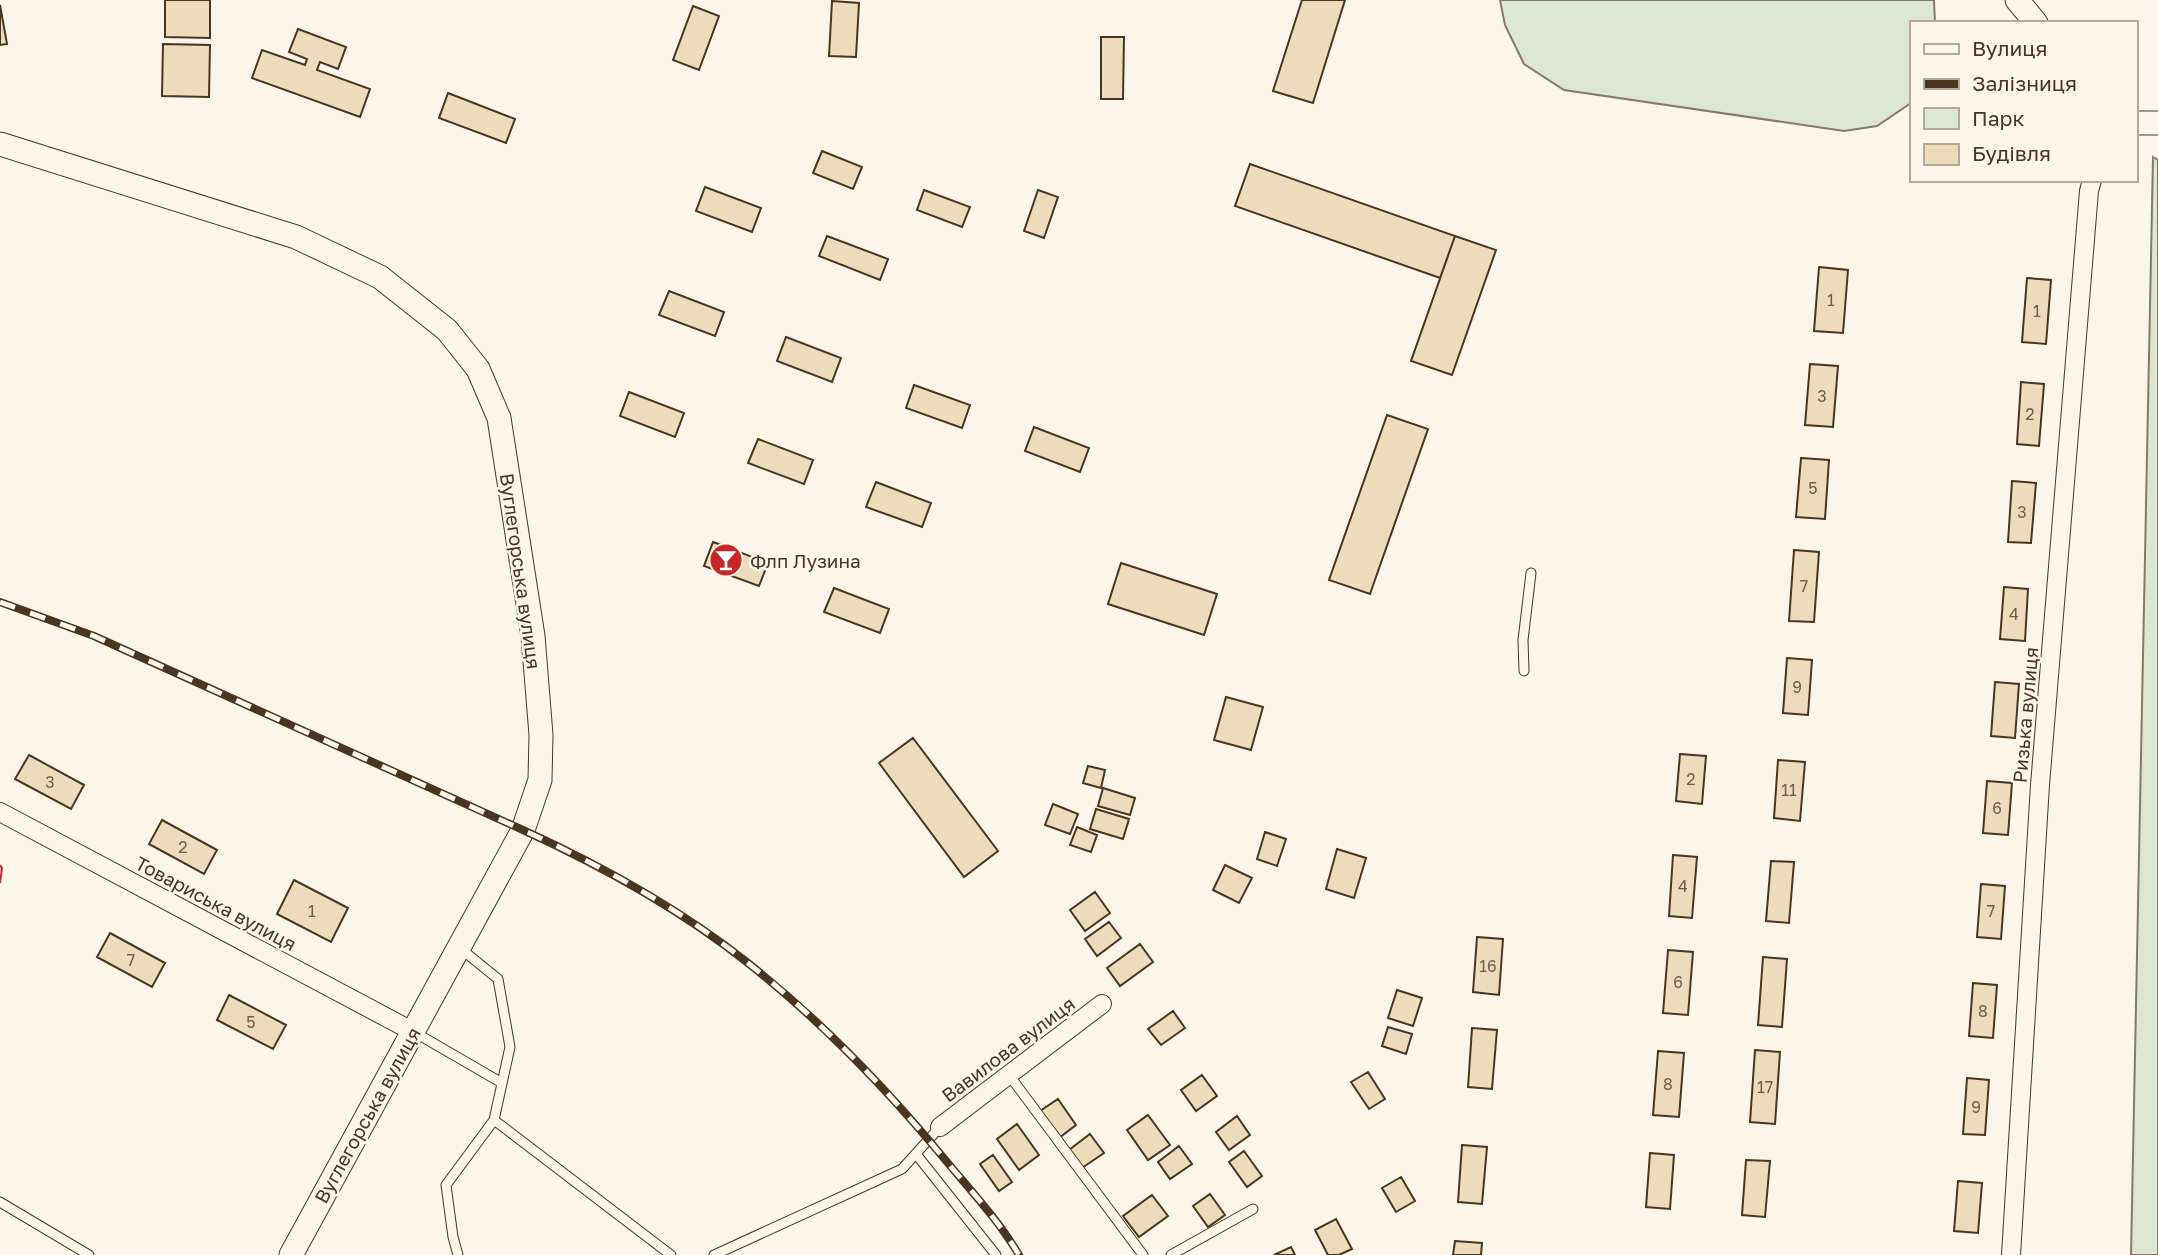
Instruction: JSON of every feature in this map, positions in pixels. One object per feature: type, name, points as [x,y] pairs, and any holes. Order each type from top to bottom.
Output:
[{"type":"main road","points":[[2017,0],[2034,21]]},
{"type":"main road","points":[[2137,123],[2158,123]]},
{"type":"main road","name":"Вуглегорська вулиця","points":[[0,144],[296,237],[380,277],[447,330],[478,369],[499,418],[533,636],[541,735],[540,780],[523,830],[290,1255]]},
{"type":"street","name":"Ризька вулиця","points":[[2011,1255],[2040,785],[2092,182]]},
{"type":"street","name":"Товариська вулиця","points":[[0,812],[412,1031]]},
{"type":"street","name":"Вавилова вулиця","points":[[940,1127],[1102,1004]]},
{"type":"lane","points":[[1524,671],[1523,640],[1531,573]]},
{"type":"lane","points":[[458,1255],[446,1185],[494,1119],[510,1047],[498,979],[459,947]]},
{"type":"lane","points":[[412,1031],[502,1083]]},
{"type":"lane","points":[[1009,1075],[1143,1255]]},
{"type":"lane","points":[[494,1119],[671,1255]]},
{"type":"lane","points":[[713,1255],[902,1170],[940,1127]]},
{"type":"lane","points":[[916,1154],[996,1255]]},
{"type":"lane","points":[[0,1202],[89,1255]]},
{"type":"lane","points":[[1171,1255],[1252,1209]]},
{"type":"green space","points":[[1500,0],[1934,0],[1935,21],[1910,21],[1910,104],[1877,126],[1844,131],[1564,90],[1524,64],[1505,25]]},
{"type":"green space","points":[[2153,157],[2158,160],[2158,1255],[2131,1255]]},
{"type":"building","points":[[165,0],[210,0],[210,38],[165,37]]},
{"type":"building","points":[[1302,0],[1345,0],[1313,103],[1273,91]]},
{"type":"building","points":[[832,1],[859,3],[856,57],[829,56]]},
{"type":"building","points":[[0,5],[7,44],[0,45]]},
{"type":"building","points":[[693,6],[719,16],[699,70],[673,60]]},
{"type":"building","points":[[298,29],[346,47],[338,69],[320,62],[317,70],[370,89],[360,117],[252,78],[262,50],[305,65],[307,59],[289,52]]},
{"type":"building","points":[[1101,37],[1124,37],[1123,99],[1101,99]]},
{"type":"building","points":[[163,44],[210,45],[209,97],[162,96]]},
{"type":"building","points":[[448,93],[515,119],[506,143],[439,118]]},
{"type":"building","points":[[822,151],[862,167],[853,189],[813,173]]},
{"type":"building","points":[[1250,164],[1455,236],[1440,278],[1235,206]]},
{"type":"building","points":[[705,187],[761,208],[752,232],[696,211]]},
{"type":"building","points":[[924,190],[970,207],[962,227],[917,210]]},
{"type":"building","points":[[1038,190],[1058,197],[1044,238],[1024,231]]},
{"type":"building","points":[[827,236],[888,259],[880,280],[819,256]]},
{"type":"building","points":[[1455,236],[1496,250],[1452,375],[1411,361]]},
{"type":"building","points":[[1819,267],[1848,270],[1843,333],[1814,331]]},
{"type":"building","points":[[2027,278],[2051,280],[2046,344],[2022,342]]},
{"type":"building","points":[[669,291],[724,312],[715,336],[659,315]]},
{"type":"building","points":[[786,337],[841,358],[832,382],[777,361]]},
{"type":"building","points":[[1810,364],[1838,366],[1833,427],[1805,425]]},
{"type":"building","points":[[2021,382],[2044,384],[2039,446],[2017,444]]},
{"type":"building","points":[[914,385],[970,405],[962,428],[906,408]]},
{"type":"building","points":[[629,392],[684,413],[675,437],[620,416]]},
{"type":"building","points":[[1387,415],[1428,429],[1370,594],[1329,580]]},
{"type":"building","points":[[1034,427],[1089,448],[1080,472],[1025,451]]},
{"type":"building","points":[[758,439],[813,460],[804,484],[748,463]]},
{"type":"building","points":[[1801,458],[1829,460],[1825,519],[1796,517]]},
{"type":"building","points":[[2012,481],[2036,483],[2031,543],[2008,542]]},
{"type":"building","points":[[876,482],[931,503],[922,527],[866,507]]},
{"type":"building","points":[[713,542],[768,563],[759,586],[704,566]]},
{"type":"building","points":[[1794,550],[1819,552],[1814,622],[1789,621]]},
{"type":"building","points":[[1121,563],[1217,594],[1204,635],[1108,604]]},
{"type":"building","points":[[2004,587],[2028,589],[2025,641],[2000,639]]},
{"type":"building","points":[[834,588],[889,609],[880,633],[824,612]]},
{"type":"building","points":[[1787,658],[1812,660],[1808,715],[1783,713]]},
{"type":"building","points":[[1995,682],[2019,684],[2015,738],[1991,736]]},
{"type":"building","points":[[1226,697],[1263,707],[1251,750],[1214,740]]},
{"type":"building","points":[[913,738],[998,851],[964,877],[879,763]]},
{"type":"building","points":[[1680,754],[1706,756],[1702,804],[1676,801]]},
{"type":"building","points":[[29,755],[84,785],[71,809],[15,779]]},
{"type":"building","points":[[1778,760],[1805,762],[1800,821],[1774,818]]},
{"type":"building","points":[[1088,766],[1105,770],[1101,788],[1083,783]]},
{"type":"building","points":[[1987,781],[2012,783],[2008,835],[1983,833]]},
{"type":"building","points":[[1103,788],[1135,798],[1130,815],[1098,806]]},
{"type":"building","points":[[1053,804],[1078,814],[1070,834],[1045,825]]},
{"type":"building","points":[[1096,809],[1129,819],[1123,839],[1090,829]]},
{"type":"building","points":[[162,820],[217,850],[204,874],[149,844]]},
{"type":"building","points":[[1077,827],[1097,835],[1091,852],[1070,845]]},
{"type":"building","points":[[1265,832],[1286,839],[1277,866],[1257,859]]},
{"type":"building","points":[[1337,849],[1366,858],[1354,898],[1326,889]]},
{"type":"building","points":[[1673,855],[1697,857],[1692,918],[1669,916]]},
{"type":"building","points":[[1771,861],[1794,862],[1789,923],[1766,921]]},
{"type":"building","points":[[1225,865],[1252,878],[1239,903],[1213,890]]},
{"type":"building","points":[[294,880],[348,908],[331,942],[277,914]]},
{"type":"building","points":[[1981,884],[2005,886],[2001,939],[1977,937]]},
{"type":"building","points":[[1095,892],[1110,913],[1085,931],[1070,910]]},
{"type":"building","points":[[1109,922],[1121,938],[1097,956],[1085,939]]},
{"type":"building","points":[[110,933],[165,963],[152,987],[97,957]]},
{"type":"building","points":[[1477,937],[1503,939],[1499,995],[1473,992]]},
{"type":"building","points":[[1140,944],[1153,962],[1120,986],[1107,968]]},
{"type":"building","points":[[1668,950],[1693,952],[1688,1015],[1663,1013]]},
{"type":"building","points":[[1763,957],[1787,959],[1782,1027],[1758,1025]]},
{"type":"building","points":[[1973,983],[1997,985],[1993,1038],[1969,1036]]},
{"type":"building","points":[[1397,990],[1422,998],[1413,1026],[1388,1018]]},
{"type":"building","points":[[229,995],[286,1025],[273,1049],[217,1020]]},
{"type":"building","points":[[1173,1011],[1185,1028],[1161,1045],[1148,1029]]},
{"type":"building","points":[[1388,1027],[1412,1034],[1406,1054],[1382,1046]]},
{"type":"building","points":[[1472,1028],[1497,1030],[1492,1089],[1468,1087]]},
{"type":"building","points":[[1755,1050],[1780,1052],[1775,1124],[1750,1122]]},
{"type":"building","points":[[1658,1051],[1684,1053],[1679,1117],[1653,1115]]},
{"type":"building","points":[[1368,1072],[1385,1099],[1369,1109],[1351,1082]]},
{"type":"building","points":[[1202,1075],[1217,1096],[1196,1111],[1181,1090]]},
{"type":"building","points":[[1967,1078],[1989,1080],[1985,1135],[1963,1134]]},
{"type":"building","points":[[1058,1099],[1076,1125],[1059,1138],[1040,1111]]},
{"type":"building","points":[[1148,1115],[1170,1145],[1148,1160],[1127,1130]]},
{"type":"building","points":[[1237,1116],[1250,1135],[1229,1150],[1216,1132]]},
{"type":"building","points":[[1017,1124],[1039,1155],[1019,1170],[997,1139]]},
{"type":"building","points":[[1090,1134],[1104,1153],[1082,1168],[1069,1150]]},
{"type":"building","points":[[1462,1145],[1487,1147],[1482,1204],[1458,1202]]},
{"type":"building","points":[[1179,1146],[1192,1164],[1170,1179],[1158,1162]]},
{"type":"building","points":[[1244,1151],[1262,1176],[1247,1187],[1229,1162]]},
{"type":"building","points":[[1650,1153],[1674,1155],[1670,1209],[1646,1207]]},
{"type":"building","points":[[993,1155],[1012,1182],[999,1191],[980,1164]]},
{"type":"building","points":[[1746,1160],[1770,1161],[1765,1217],[1742,1215]]},
{"type":"building","points":[[1401,1177],[1415,1201],[1396,1212],[1382,1188]]},
{"type":"building","points":[[1958,1181],[1982,1183],[1978,1233],[1954,1231]]},
{"type":"building","points":[[1210,1194],[1225,1215],[1208,1227],[1193,1206]]},
{"type":"building","points":[[1152,1195],[1168,1216],[1139,1237],[1123,1216]]},
{"type":"building","points":[[1336,1219],[1352,1249],[1339,1255],[1328,1255],[1315,1230]]},
{"type":"building","points":[[1455,1241],[1482,1243],[1481,1255],[1453,1255]]},
{"type":"building","points":[[1291,1247],[1295,1255],[1274,1255]]},
{"type":"railway","points":[[0,602],[94,636],[523,830],[582,858],[695,924],[775,985],[853,1057],[975,1196],[1003,1230],[1019,1255]]},
{"type":"power","points":[[0,865],[0,883]]},
{"type":"place","name":"Флп Лузина","points":[[726,560]]}]
